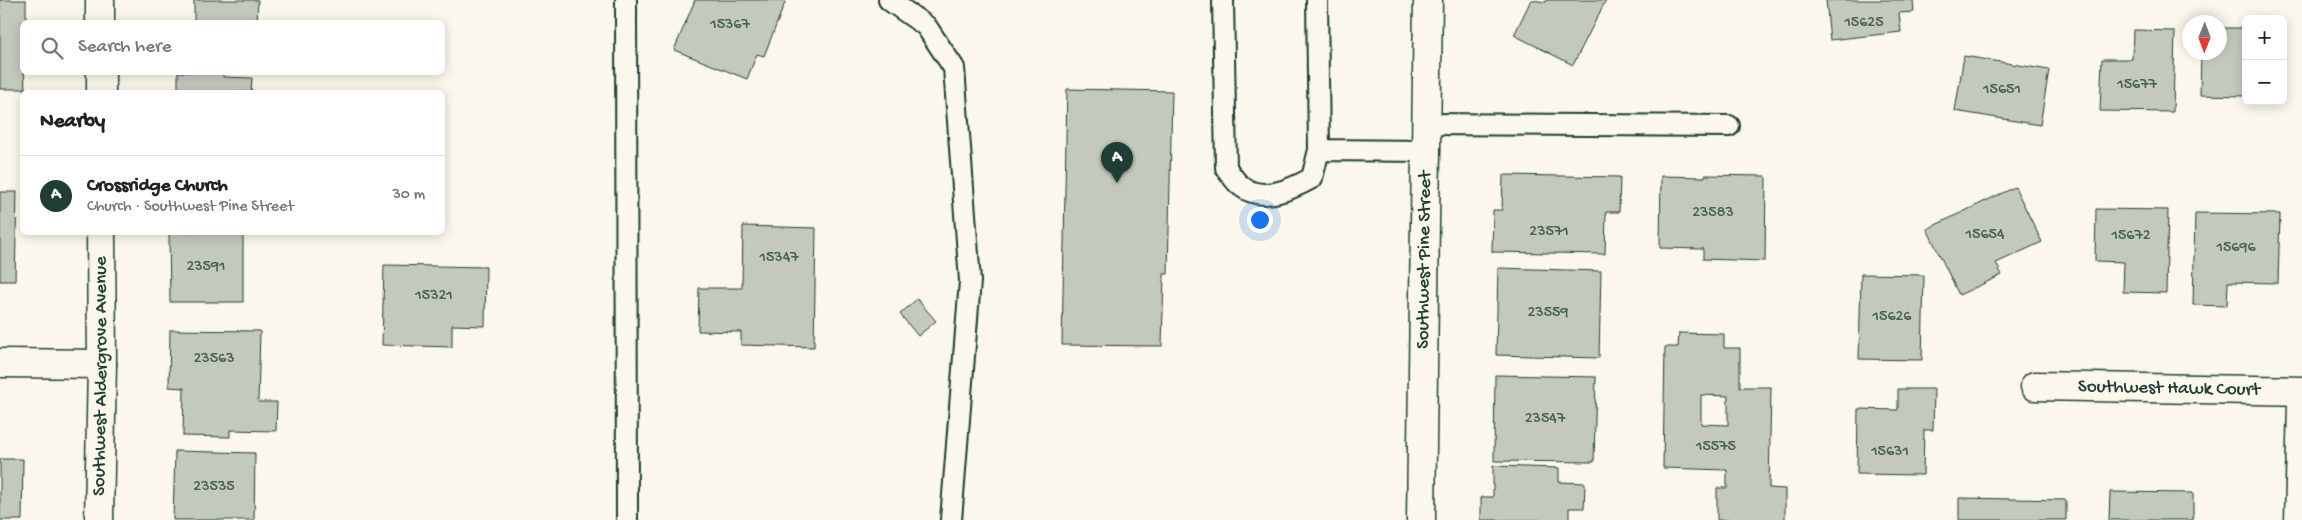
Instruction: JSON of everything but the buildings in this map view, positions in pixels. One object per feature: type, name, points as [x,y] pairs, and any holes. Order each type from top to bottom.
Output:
[{"type":"street","points":[[100,0],[100,20]]},
{"type":"street","name":"Southwest Pine Street","points":[[1422,520],[1428,0]]},
{"type":"street","points":[[101,75],[101,90]]},
{"type":"street","name":"Southwest Aldergrove Avenue","points":[[99,520],[102,364],[101,235]]},
{"type":"street","points":[[0,364],[102,364]]},
{"type":"street","name":"Southwest Hawk Court","points":[[2035,386],[2302,391]]},
{"type":"street","points":[[2299,520],[2302,403]]},
{"type":"lane","points":[[626,0],[627,520]]},
{"type":"lane","points":[[889,0],[926,26],[954,68],[970,281],[951,520]]},
{"type":"lane","points":[[1223,0],[1226,168],[1242,187],[1263,194],[1288,191],[1312,178],[1319,150],[1316,0]]},
{"type":"lane","points":[[1319,150],[1426,138],[1729,126]]},
{"type":"place","name":"Crossridge Church","points":[[1117,183]]}]
